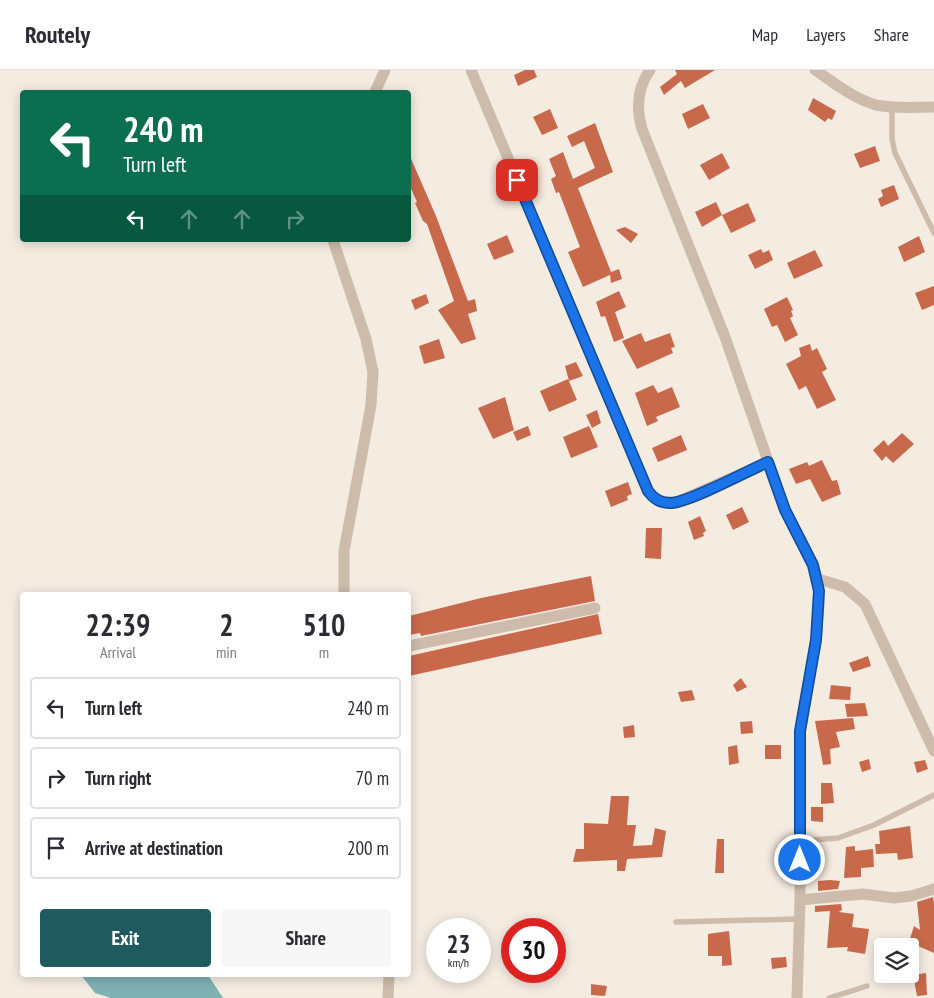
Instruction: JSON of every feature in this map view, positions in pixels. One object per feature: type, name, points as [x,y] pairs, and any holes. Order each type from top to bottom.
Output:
[{"type":"street","points":[[377,90],[385,70]]},
{"type":"street","points":[[471,70],[648,491],[653,498],[661,502],[677,502],[768,462]]},
{"type":"street","points":[[650,70],[639,92],[640,123],[724,337],[785,510],[809,556],[818,579],[819,605],[816,640],[800,731],[800,900],[797,998]]},
{"type":"street","points":[[815,70],[857,97],[874,104],[892,108],[934,107]]},
{"type":"street","points":[[334,242],[366,339],[373,372],[371,405],[344,551],[344,592]]},
{"type":"street","points":[[818,579],[845,587],[865,604],[934,751]]},
{"type":"street","points":[[411,646],[595,608]]},
{"type":"street","points":[[800,900],[863,894],[894,898],[911,896],[934,889]]},
{"type":"street","points":[[388,998],[389,977]]},
{"type":"lane","points":[[892,108],[892,139],[895,153],[934,233]]},
{"type":"lane","points":[[799,841],[838,838],[874,825],[934,795]]},
{"type":"lane","points":[[676,922],[799,919]]},
{"type":"lane","points":[[829,998],[867,986]]},
{"type":"water","points":[[83,977],[209,977],[223,998],[111,998],[95,993]]},
{"type":"building","points":[[525,70],[534,70],[537,77],[518,86],[514,75]]},
{"type":"building","points":[[675,70],[715,70],[685,88],[681,81],[664,95],[660,87],[677,74]]},
{"type":"building","points":[[813,98],[836,111],[832,120],[828,118],[825,122],[808,110]]},
{"type":"building","points":[[703,104],[710,118],[688,129],[682,114]]},
{"type":"building","points":[[550,109],[558,128],[542,135],[533,117]]},
{"type":"building","points":[[595,123],[613,172],[578,188],[611,272],[619,269],[622,279],[611,283],[610,275],[583,287],[568,252],[580,247],[559,192],[556,193],[551,179],[556,176],[549,159],[563,152],[573,179],[595,168],[584,141],[572,147],[567,136]]},
{"type":"building","points":[[875,146],[880,161],[860,168],[854,154]]},
{"type":"building","points":[[722,153],[730,168],[709,180],[700,165]]},
{"type":"building","points":[[411,159],[436,216],[468,301],[475,299],[477,311],[468,314],[476,339],[461,344],[438,310],[454,301],[427,224],[423,221],[415,203],[417,202],[411,188]]},
{"type":"building","points":[[894,185],[899,199],[881,207],[878,199],[883,196],[881,190]]},
{"type":"building","points":[[716,202],[722,215],[702,227],[695,212]]},
{"type":"building","points":[[748,203],[756,221],[731,233],[722,215]]},
{"type":"building","points":[[625,227],[638,234],[631,243],[616,230]]},
{"type":"building","points":[[507,235],[514,252],[494,260],[487,244]]},
{"type":"building","points":[[919,236],[925,252],[904,262],[898,247]]},
{"type":"building","points":[[761,249],[763,253],[769,250],[773,260],[755,269],[748,255]]},
{"type":"building","points":[[815,250],[823,266],[794,279],[787,263]]},
{"type":"building","points":[[934,286],[934,305],[922,310],[915,293]]},
{"type":"building","points":[[619,291],[626,307],[615,312],[624,338],[614,342],[605,316],[601,317],[596,302]]},
{"type":"building","points":[[426,294],[429,303],[415,310],[411,300]]},
{"type":"building","points":[[787,297],[793,310],[791,311],[793,316],[790,318],[798,335],[785,342],[777,325],[772,327],[764,309]]},
{"type":"building","points":[[641,333],[645,342],[670,333],[675,347],[671,348],[673,353],[637,369],[622,341]]},
{"type":"building","points":[[439,339],[445,358],[424,364],[419,346]]},
{"type":"building","points":[[810,344],[812,351],[817,348],[827,369],[822,372],[836,400],[817,409],[806,386],[799,390],[786,364],[801,356],[799,348]]},
{"type":"building","points":[[576,362],[583,376],[569,381],[565,366]]},
{"type":"building","points":[[568,379],[577,400],[549,412],[540,391]]},
{"type":"building","points":[[653,385],[658,393],[672,387],[680,407],[656,417],[658,421],[647,426],[635,393]]},
{"type":"building","points":[[505,397],[514,430],[493,439],[478,408]]},
{"type":"building","points":[[597,410],[601,423],[592,428],[586,415]]},
{"type":"building","points":[[528,426],[531,435],[517,441],[513,432]]},
{"type":"building","points":[[589,426],[598,447],[571,458],[563,437]]},
{"type":"building","points":[[902,433],[914,444],[893,463],[886,456],[882,461],[873,450],[884,440],[888,446]]},
{"type":"building","points":[[681,435],[687,450],[658,462],[652,448]]},
{"type":"building","points":[[822,460],[832,481],[837,480],[841,494],[822,502],[810,479],[796,484],[789,469],[807,462],[809,466]]},
{"type":"building","points":[[628,482],[632,494],[627,496],[628,500],[611,507],[605,491]]},
{"type":"building","points":[[742,507],[749,522],[733,530],[726,515]]},
{"type":"building","points":[[700,516],[706,531],[703,533],[704,536],[694,540],[688,522]]},
{"type":"building","points":[[646,528],[662,528],[661,559],[645,558]]},
{"type":"building","points":[[591,576],[595,601],[421,636],[420,633],[411,635],[411,616],[481,598]]},
{"type":"building","points":[[598,614],[602,634],[411,676],[411,656]]},
{"type":"building","points":[[868,656],[871,666],[853,672],[849,663]]},
{"type":"building","points":[[741,678],[747,687],[737,692],[733,685]]},
{"type":"building","points":[[831,685],[851,687],[850,700],[829,699]]},
{"type":"building","points":[[692,690],[695,700],[681,702],[678,692]]},
{"type":"building","points":[[865,703],[868,716],[847,717],[845,704]]},
{"type":"building","points":[[853,718],[855,729],[836,732],[840,747],[830,749],[831,764],[823,765],[815,721]]},
{"type":"building","points":[[752,721],[753,733],[741,734],[740,722]]},
{"type":"building","points":[[634,725],[635,737],[624,738],[623,727]]},
{"type":"building","points":[[737,745],[739,763],[729,765],[728,747]]},
{"type":"building","points":[[765,745],[781,745],[781,759],[765,759]]},
{"type":"building","points":[[869,759],[871,769],[862,772],[859,762]]},
{"type":"building","points":[[925,760],[928,769],[917,773],[914,762]]},
{"type":"building","points":[[821,783],[832,783],[834,803],[821,804]]},
{"type":"building","points":[[611,796],[629,796],[627,825],[636,825],[633,846],[652,845],[655,828],[666,831],[662,857],[627,859],[625,871],[617,871],[617,860],[573,862],[576,849],[584,849],[584,823],[608,824]]},
{"type":"building","points":[[811,807],[823,807],[823,822],[811,821]]},
{"type":"building","points":[[910,826],[913,858],[898,860],[897,853],[876,854],[875,844],[880,844],[879,831]]},
{"type":"building","points":[[717,839],[724,839],[724,873],[715,873]]},
{"type":"building","points":[[855,846],[855,851],[873,849],[874,867],[861,868],[861,877],[844,878],[846,847]]},
{"type":"building","points":[[818,881],[840,881],[838,889],[818,891]]},
{"type":"building","points":[[933,897],[934,953],[919,946],[919,938],[910,938],[914,926],[920,930],[917,902]]},
{"type":"building","points":[[841,904],[842,910],[839,912],[854,914],[852,927],[869,929],[865,954],[847,951],[848,947],[827,948],[830,911],[815,912],[815,906]]},
{"type":"building","points":[[729,931],[732,965],[722,966],[722,956],[708,956],[708,934]]},
{"type":"building","points":[[786,957],[787,967],[772,969],[771,958]]},
{"type":"building","points":[[926,973],[927,995],[917,996],[915,983],[919,983],[919,974]]},
{"type":"building","points":[[591,984],[607,986],[605,996],[591,995]]},
{"type":"route","points":[[517,180],[648,491],[653,498],[661,502],[677,502],[768,462],[785,510],[813,565],[818,579],[819,605],[816,640],[800,731],[800,860]]}]
